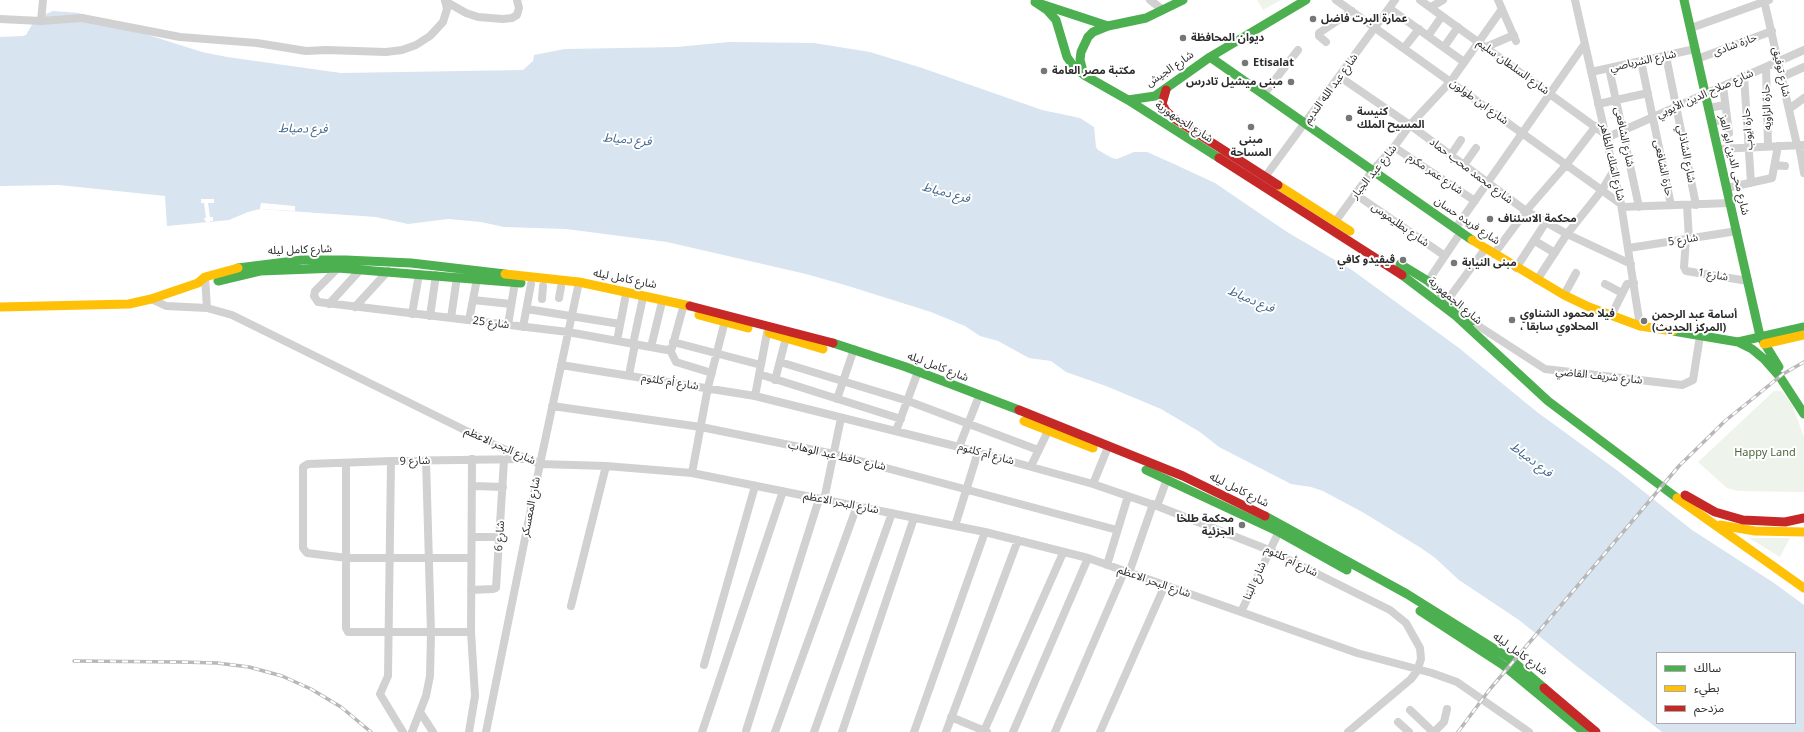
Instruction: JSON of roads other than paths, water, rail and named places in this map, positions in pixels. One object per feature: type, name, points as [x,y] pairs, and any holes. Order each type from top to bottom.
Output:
[{"type":"main road","points":[[1084,75],[1080,60],[1083,44],[1093,32],[1108,26],[1127,23],[1163,10],[1183,0]]},
{"type":"main road","name":"شارع الجيش","points":[[1128,100],[1144,99],[1166,90],[1178,78],[1210,57],[1306,0]]},
{"type":"main road","name":"شارع محى الدين ابو العز","points":[[1684,0],[1762,340]]},
{"type":"main road","points":[[1032,1],[1108,26]]},
{"type":"main road","name":"شارع الجمهورية","points":[[1032,1],[1047,10],[1056,20],[1062,45],[1067,57],[1074,67],[1084,75],[1100,86],[1128,100],[1413,282],[1450,312],[1548,400],[1670,494],[1714,524],[1755,531],[1804,532]]},
{"type":"main road","points":[[1059,30],[1063,19],[1072,14]]},
{"type":"main road","name":"شارع فريده حسان","points":[[1210,57],[1458,231],[1485,249],[1564,296],[1611,316],[1640,326],[1738,342]]},
{"type":"main road","name":"شارع الجمهورية","points":[[1166,90],[1162,104],[1166,111],[1175,119],[1428,281],[1449,298],[1508,357],[1552,395],[1675,488],[1715,512],[1728,517],[1757,522],[1785,522],[1804,518]]},
{"type":"main road","name":"شارع كامل ليله","points":[[0,307],[114,305],[151,299],[252,265],[302,264],[346,260],[411,263],[578,286],[683,307],[853,353],[978,399],[1107,450],[1167,479],[1280,528],[1403,600],[1503,665],[1584,732]]},
{"type":"main road","name":"شارع كامل ليله","points":[[302,264],[515,282],[543,286],[578,286],[625,299],[661,306],[683,307]]},
{"type":"main road","name":"شارع كامل ليله","points":[[725,319],[766,333],[787,335]]},
{"type":"main road","points":[[1762,340],[1804,327]]},
{"type":"main road","points":[[1738,342],[1804,335]]},
{"type":"main road","points":[[1762,340],[1804,402]]},
{"type":"main road","points":[[1738,342],[1764,359],[1780,377],[1804,414]]},
{"type":"main road","name":"شارع كامل ليله","points":[[853,353],[978,399],[1048,431],[1183,476],[1407,594],[1509,658],[1596,732]]},
{"type":"main road","points":[[1785,522],[1804,510]]},
{"type":"main road","points":[[1714,524],[1804,588]]},
{"type":"street","points":[[41,21],[43,0]]},
{"type":"street","points":[[445,1],[466,13],[478,17],[503,19],[512,18],[517,15],[519,8],[517,0]]},
{"type":"street","points":[[1150,0],[1163,10]]},
{"type":"street","name":"شارع ابن طولون","points":[[1336,0],[1376,27],[1602,190],[1621,206]]},
{"type":"street","name":"شارع عبد الله النديم","points":[[1265,177],[1306,124],[1395,0]]},
{"type":"street","name":"شارع السلطان سليم","points":[[1420,0],[1596,126],[1606,136]]},
{"type":"street","points":[[1431,7],[1443,0]]},
{"type":"street","points":[[1486,47],[1515,38],[1498,0]]},
{"type":"street","name":"شارع الملك الظاهر","points":[[1575,0],[1584,46],[1614,170],[1629,248],[1640,326]]},
{"type":"street","points":[[0,19],[41,21],[82,18],[180,37],[257,43],[306,51],[402,50],[416,45],[430,36],[443,22],[447,9],[445,1]]},
{"type":"street","points":[[1691,28],[1766,1]]},
{"type":"street","name":"شارع توفيق","points":[[1766,1],[1789,108],[1800,145],[1804,173]]},
{"type":"street","points":[[1389,8],[1464,62]]},
{"type":"street","name":"شارع عبد الجبار","points":[[1335,222],[1373,170],[1394,147],[1410,125],[1451,81],[1502,9]]},
{"type":"street","points":[[1326,42],[1319,36],[1319,33],[1352,11]]},
{"type":"street","points":[[1428,36],[1442,16]]},
{"type":"street","points":[[1444,47],[1458,27]]},
{"type":"street","points":[[1404,48],[1419,29]]},
{"type":"street","name":"حارة شادى","points":[[1697,59],[1772,31]]},
{"type":"street","points":[[1428,281],[1445,256],[1475,201],[1584,46]]},
{"type":"street","name":"شارع الشرباصي","points":[[1591,72],[1695,49]]},
{"type":"street","points":[[1264,94],[1298,50]]},
{"type":"street","name":"شارع صلاح الدين الأيوبي","points":[[1606,136],[1653,117],[1804,50]]},
{"type":"street","name":"شارع الشاذلي","points":[[1666,56],[1696,204]]},
{"type":"street","name":"حارة الشافعى","points":[[1641,61],[1671,206]]},
{"type":"street","name":"حارة الزاويه","points":[[1766,67],[1768,146]]},
{"type":"street","points":[[1782,77],[1804,67]]},
{"type":"street","name":"شارع الشافعى","points":[[1609,68],[1640,207]]},
{"type":"street","name":"حارة ايوب","points":[[1744,76],[1751,183]]},
{"type":"street","name":"شارع محمد محب حماد","points":[[1340,77],[1410,125],[1526,211],[1567,234],[1631,264]]},
{"type":"street","points":[[1723,86],[1729,133]]},
{"type":"street","points":[[1598,104],[1648,93]]},
{"type":"street","points":[[1789,108],[1803,101]]},
{"type":"street","points":[[1708,108],[1725,105]]},
{"type":"street","points":[[1712,122],[1727,119]]},
{"type":"street","points":[[1494,254],[1526,211],[1566,165],[1596,126]]},
{"type":"street","points":[[1450,155],[1461,140]]},
{"type":"street","points":[[1718,149],[1800,145]]},
{"type":"street","points":[[1727,188],[1771,178],[1773,176],[1778,146]]},
{"type":"street","name":"شارع عمر مكرم","points":[[1394,147],[1475,201]]},
{"type":"street","points":[[1464,164],[1476,148]]},
{"type":"street","points":[[1775,165],[1785,166]]},
{"type":"street","points":[[1537,280],[1567,234],[1602,190],[1614,170]]},
{"type":"street","name":"شارع بطليموس","points":[[1355,194],[1445,256]]},
{"type":"street","points":[[1621,206],[1640,207],[1730,203]]},
{"type":"street","points":[[1687,205],[1688,239]]},
{"type":"street","points":[[1516,268],[1546,222]]},
{"type":"street","name":"شارع 5","points":[[1629,248],[1737,231]]},
{"type":"street","name":"شارع 1","points":[[1688,239],[1684,267],[1686,271],[1748,281]]},
{"type":"street","points":[[1535,241],[1555,253]]},
{"type":"street","points":[[1449,298],[1485,249]]},
{"type":"street","name":"شارع 25","points":[[346,260],[314,293],[316,301],[329,304],[568,332],[651,347],[672,346],[716,354],[760,365]]},
{"type":"street","points":[[329,304],[361,269]]},
{"type":"street","points":[[355,307],[388,271]]},
{"type":"street","points":[[412,314],[419,274]]},
{"type":"street","points":[[1564,296],[1576,274]]},
{"type":"street","points":[[430,316],[436,275]]},
{"type":"street","points":[[451,318],[457,277]]},
{"type":"street","points":[[469,320],[477,279]]},
{"type":"street","points":[[203,281],[207,308]]},
{"type":"street","points":[[508,325],[515,282]]},
{"type":"street","points":[[1611,316],[1627,284],[1634,283]]},
{"type":"street","points":[[523,327],[531,284]]},
{"type":"street","points":[[1605,284],[1622,293]]},
{"type":"street","points":[[542,299],[543,286]]},
{"type":"street","name":"شارع المعسكر","points":[[486,732],[540,464],[578,286]]},
{"type":"street","points":[[559,298],[561,287]]},
{"type":"street","name":"شارع البحر الاعظم","points":[[151,299],[162,305],[175,308],[207,308],[244,320],[540,464],[606,466],[692,473],[985,532],[1063,553],[1088,558],[1357,653],[1417,671],[1442,676],[1464,686],[1529,732]]},
{"type":"street","points":[[617,341],[625,299]]},
{"type":"street","points":[[473,300],[512,304]]},
{"type":"street","points":[[629,375],[642,302]]},
{"type":"street","points":[[651,347],[661,306]]},
{"type":"street","points":[[683,307],[672,346],[676,362],[712,373]]},
{"type":"street","points":[[527,309],[620,324]]},
{"type":"street","points":[[692,473],[708,387],[725,319]]},
{"type":"street","name":"شارع شريف القاضي","points":[[1474,323],[1545,370],[1682,385],[1693,380],[1700,336]]},
{"type":"street","points":[[755,396],[766,333]]},
{"type":"street","points":[[775,380],[787,335]]},
{"type":"street","points":[[837,399],[853,353]]},
{"type":"street","points":[[780,362],[908,401],[1038,450]]},
{"type":"street","name":"شارع أم كلثوم","points":[[561,365],[708,387],[755,396],[1030,466],[1093,484],[1155,505],[1269,550],[1390,610],[1406,623],[1420,648],[1421,659],[1417,671]]},
{"type":"street","points":[[759,374],[901,419]]},
{"type":"street","points":[[896,432],[916,377]]},
{"type":"street","points":[[959,447],[978,399]]},
{"type":"street","name":"شارع حافظ عبد الوهاب","points":[[552,406],[701,427],[834,454],[1117,530]]},
{"type":"street","points":[[746,731],[822,499],[834,454],[841,418]]},
{"type":"street","points":[[1030,466],[1048,431]]},
{"type":"street","points":[[1093,484],[1107,450]]},
{"type":"street","points":[[955,526],[978,452]]},
{"type":"street","name":"شارع 9","points":[[347,558],[307,554],[304,550],[303,467],[308,464],[426,460],[527,459]]},
{"type":"street","points":[[412,732],[429,683],[431,633],[426,460]]},
{"type":"street","points":[[469,732],[474,696],[471,632],[472,460]]},
{"type":"street","name":"شارع 6","points":[[471,590],[496,588],[504,460]]},
{"type":"street","points":[[391,461],[388,676],[380,694],[403,732]]},
{"type":"street","points":[[346,463],[347,630],[350,633],[471,632]]},
{"type":"street","points":[[571,606],[606,466]]},
{"type":"street","points":[[1055,732],[1167,479]]},
{"type":"street","points":[[473,486],[503,487]]},
{"type":"street","points":[[704,665],[755,486]]},
{"type":"street","points":[[702,732],[783,491]]},
{"type":"street","points":[[1107,565],[1128,496]]},
{"type":"street","points":[[775,732],[857,506]]},
{"type":"street","points":[[814,732],[892,513]]},
{"type":"street","points":[[842,732],[914,518]]},
{"type":"street","name":"شارع البنا","points":[[1241,612],[1280,528]]},
{"type":"street","points":[[914,732],[985,532]]},
{"type":"street","points":[[472,538],[500,538]]},
{"type":"street","points":[[946,732],[1018,540]]},
{"type":"street","points":[[951,717],[986,731],[1063,553]]},
{"type":"street","points":[[347,558],[471,558]]},
{"type":"street","points":[[1013,732],[1088,558]]},
{"type":"street","points":[[1100,732],[1166,586]]},
{"type":"street","points":[[1348,732],[1410,679],[1417,671]]},
{"type":"street","points":[[1410,710],[1433,732],[1444,722],[1447,709]]},
{"type":"street","points":[[420,712],[433,732]]},
{"type":"street","points":[[1398,722],[1409,732]]},
{"type":"water","name":"فرع دمياط","points":[[53,11],[79,13],[202,52],[227,57],[341,73],[523,70],[533,61],[534,55],[565,49],[677,47],[729,42],[814,43],[870,52],[922,68],[1042,110],[1080,118],[1094,127],[1096,147],[1098,150],[1112,158],[1117,159],[1134,152],[1147,152],[1215,183],[1287,232],[1352,270],[1459,348],[1537,412],[1618,471],[1692,530],[1774,583],[1804,605],[1804,732],[1662,732],[1519,620],[1459,580],[1434,557],[1364,513],[1323,491],[1311,487],[1291,484],[1219,447],[1200,432],[1161,409],[1106,386],[1066,372],[1051,361],[1029,358],[998,341],[980,336],[965,326],[931,312],[845,285],[806,274],[667,242],[566,229],[504,227],[481,222],[448,219],[408,224],[376,217],[260,209],[229,220],[167,226],[165,196],[59,185],[0,186],[0,37],[26,35],[36,18]]},
{"type":"railway","points":[[1458,732],[1490,689],[1679,466],[1725,421],[1783,374],[1804,362]]},
{"type":"railway","points":[[74,661],[217,663],[249,667],[282,676],[311,689],[341,707],[371,732]]},
{"type":"place","name":"عمارة البرت فاضل","points":[[1313,19]]},
{"type":"place","name":"ديوان المحافظة","points":[[1183,38]]},
{"type":"place","name":"Etisalat","points":[[1245,63]]},
{"type":"place","name":"مكتبة مصر العامة","points":[[1044,71]]},
{"type":"place","name":"مبنى ميشيل تادرس","points":[[1291,82]]},
{"type":"place","name":"كنيسة المسيح الملك","points":[[1349,118]]},
{"type":"place","name":"مبنى المساحة","points":[[1251,127]]},
{"type":"place","name":"محكمة الاسئناف","points":[[1490,219]]},
{"type":"place","name":"ڤيڤيدو كافي","points":[[1403,260]]},
{"type":"place","name":"مبنى النيابة","points":[[1454,263]]},
{"type":"place","name":"فيلا محمود الشناوي ، المحلاوي سابقا","points":[[1512,320]]},
{"type":"place","name":"أسامة عبد الرحمن (المركز الحديث)","points":[[1644,321]]},
{"type":"place","name":"محكمة طلخا الجزئية","points":[[1242,525]]},
{"type":"park label","name":"Happy Land","points":[[1765,453]]}]
